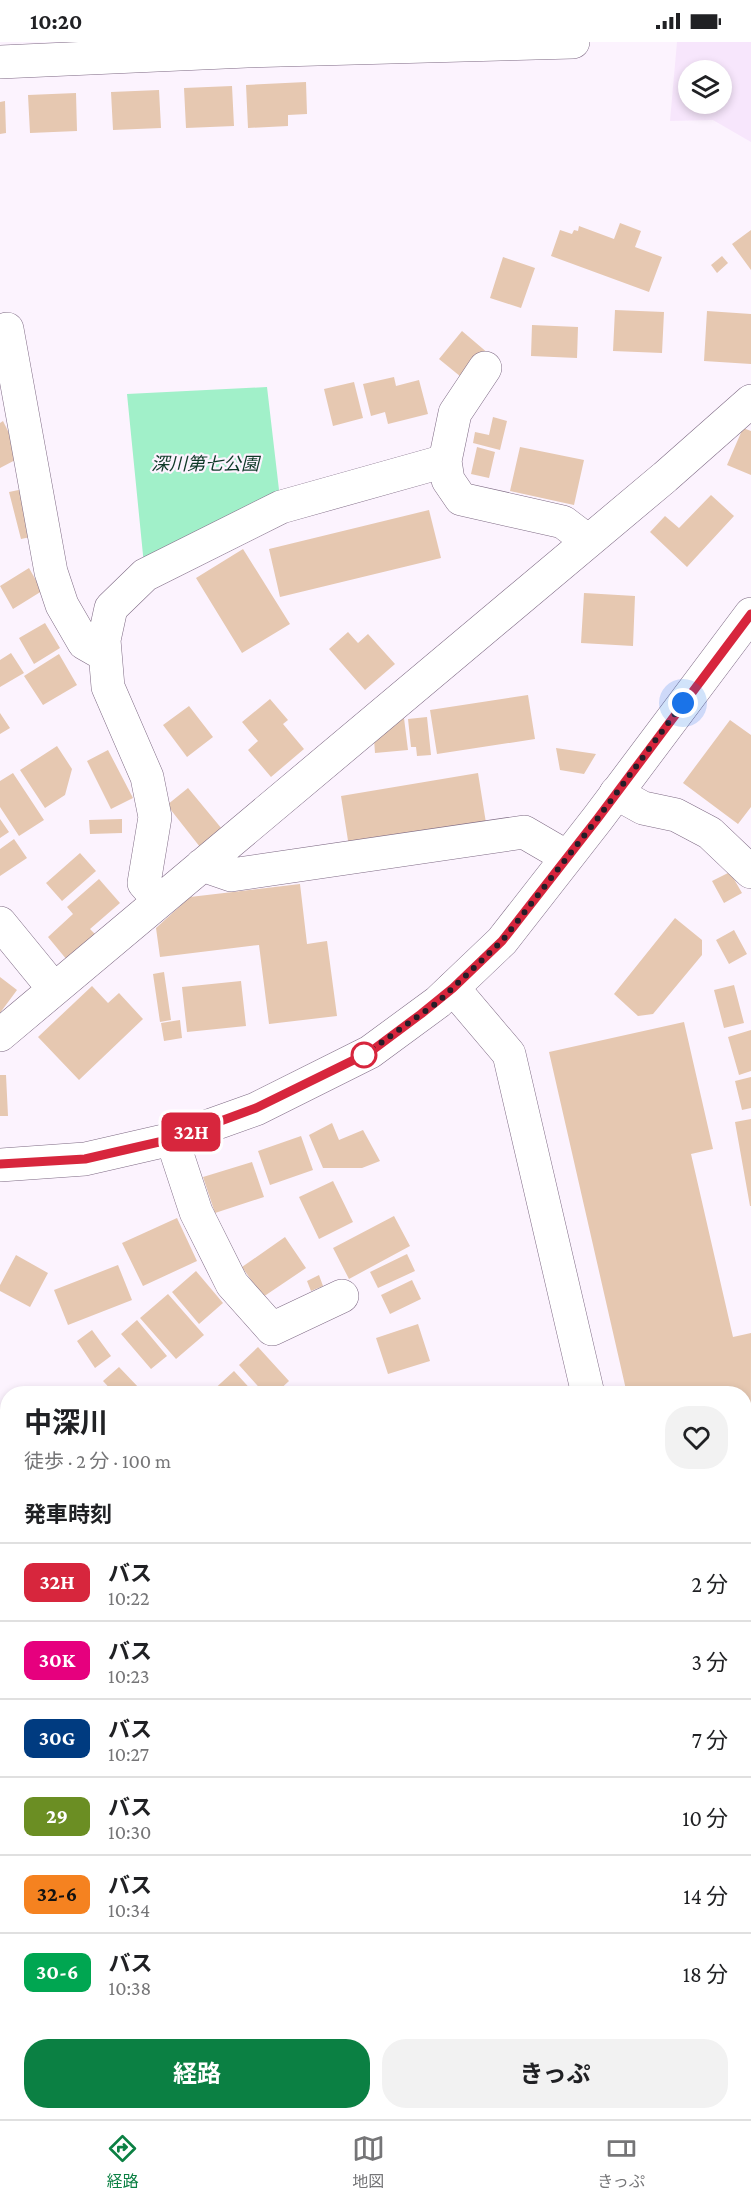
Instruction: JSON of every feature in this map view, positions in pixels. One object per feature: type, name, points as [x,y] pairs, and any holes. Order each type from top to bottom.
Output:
[{"type":"street","points":[[0,62],[63,51],[573,42]]},
{"type":"street","points":[[7,329],[51,572],[62,605],[84,643],[105,655]]},
{"type":"street","points":[[485,368],[455,413],[446,461],[448,480],[461,499],[563,522],[588,541]]},
{"type":"street","points":[[0,1035],[588,541],[751,401]]},
{"type":"street","points":[[159,900],[144,883],[155,818],[147,777],[108,687],[104,640],[111,608],[145,575],[281,507],[446,461]]},
{"type":"street","points":[[0,1164],[85,1159],[172,1139],[256,1108],[370,1052],[438,1002],[502,941],[751,614]]},
{"type":"street","points":[[616,793],[644,808],[676,815],[710,833],[751,872]]},
{"type":"street","points":[[202,865],[231,875],[524,832],[567,857]]},
{"type":"street","points":[[0,923],[54,989]]},
{"type":"street","points":[[453,988],[509,1054],[586,1386]]},
{"type":"street","points":[[172,1139],[196,1212],[232,1284],[272,1329],[342,1296]]},
{"type":"shaded area","points":[[677,42],[751,42],[751,142],[713,120],[670,121]]},
{"type":"green space","name":"深川第七公園","points":[[267,387],[281,507],[145,575],[127,394]]},
{"type":"building","points":[[306,82],[307,114],[288,115],[288,126],[248,128],[246,85]]},
{"type":"building","points":[[232,86],[234,126],[186,128],[184,88]]},
{"type":"building","points":[[159,90],[161,128],[113,130],[111,92]]},
{"type":"building","points":[[76,93],[77,131],[30,133],[28,95]]},
{"type":"building","points":[[5,101],[6,133],[0,134],[0,102]]},
{"type":"building","points":[[620,223],[641,231],[635,247],[662,257],[649,292],[551,256],[560,230],[572,234],[574,230],[578,231],[579,226],[614,239]]},
{"type":"building","points":[[751,230],[751,270],[732,244]]},
{"type":"building","points":[[722,256],[728,263],[717,273],[711,265]]},
{"type":"building","points":[[503,257],[535,268],[521,308],[490,298]]},
{"type":"building","points":[[615,310],[664,312],[662,353],[613,351]]},
{"type":"building","points":[[707,311],[751,314],[751,364],[704,361]]},
{"type":"building","points":[[532,325],[578,327],[577,358],[531,356]]},
{"type":"building","points":[[462,331],[489,354],[466,381],[439,359]]},
{"type":"building","points":[[394,377],[396,386],[419,380],[428,414],[388,424],[385,412],[371,416],[363,384]]},
{"type":"building","points":[[354,382],[363,418],[333,426],[324,389]]},
{"type":"building","points":[[493,417],[507,421],[500,450],[473,443],[475,432],[489,435]]},
{"type":"building","points":[[3,421],[21,457],[0,468],[0,423]]},
{"type":"building","points":[[743,428],[751,431],[751,475],[727,465]]},
{"type":"building","points":[[477,447],[495,452],[489,478],[471,474]]},
{"type":"building","points":[[520,447],[584,460],[574,505],[510,491]]},
{"type":"building","points":[[28,488],[40,535],[21,539],[9,492]]},
{"type":"building","points":[[711,495],[734,516],[687,567],[650,532],[665,516],[679,528]]},
{"type":"building","points":[[429,510],[441,558],[280,597],[269,549]]},
{"type":"building","points":[[243,549],[290,624],[242,653],[196,578]]},
{"type":"building","points":[[29,568],[42,591],[13,609],[0,586]]},
{"type":"building","points":[[584,593],[635,596],[633,646],[581,643]]},
{"type":"building","points":[[45,623],[60,648],[34,664],[19,638]]},
{"type":"building","points":[[348,632],[358,643],[368,634],[395,664],[365,690],[329,649]]},
{"type":"building","points":[[11,653],[24,673],[0,687],[0,660]]},
{"type":"building","points":[[59,654],[77,685],[43,705],[24,676]]},
{"type":"building","points":[[528,695],[535,739],[437,754],[430,710]]},
{"type":"building","points":[[270,699],[288,720],[283,724],[304,749],[271,777],[248,750],[258,741],[242,722]]},
{"type":"building","points":[[189,706],[213,737],[187,757],[163,725]]},
{"type":"building","points":[[0,713],[10,728],[0,734]]},
{"type":"building","points":[[427,717],[431,755],[417,756],[416,747],[411,747],[408,719]]},
{"type":"building","points":[[404,718],[408,750],[375,753],[374,739]]},
{"type":"building","points":[[730,720],[751,735],[751,807],[738,824],[683,783]]},
{"type":"building","points":[[57,746],[72,769],[65,795],[45,808],[20,770]]},
{"type":"building","points":[[556,748],[596,754],[584,774],[560,770]]},
{"type":"building","points":[[108,750],[133,798],[111,809],[87,761]]},
{"type":"building","points":[[13,773],[44,820],[19,836],[0,807],[0,781]]},
{"type":"building","points":[[478,773],[486,823],[349,847],[341,796]]},
{"type":"building","points":[[188,788],[222,829],[200,847],[167,805]]},
{"type":"building","points":[[0,819],[9,832],[0,838]]},
{"type":"building","points":[[122,819],[122,833],[90,834],[89,820]]},
{"type":"building","points":[[14,839],[27,858],[0,876],[0,849]]},
{"type":"building","points":[[80,853],[96,871],[62,901],[46,883]]},
{"type":"building","points":[[730,872],[742,893],[724,903],[712,881]]},
{"type":"building","points":[[99,879],[120,903],[90,929],[95,934],[67,960],[48,937],[73,914],[67,907]]},
{"type":"building","points":[[300,884],[307,944],[327,941],[337,1016],[269,1024],[259,945],[160,957],[156,928],[190,897]]},
{"type":"building","points":[[675,918],[702,940],[702,955],[653,1014],[638,1016],[614,994]]},
{"type":"building","points":[[734,930],[747,954],[729,964],[716,940]]},
{"type":"building","points":[[164,972],[171,1020],[160,1022],[153,974]]},
{"type":"building","points":[[0,977],[17,990],[0,1013]]},
{"type":"building","points":[[241,981],[246,1026],[187,1032],[182,987]]},
{"type":"building","points":[[734,985],[744,1023],[724,1028],[714,990]]},
{"type":"building","points":[[92,986],[108,1003],[119,993],[143,1019],[79,1080],[38,1037]]},
{"type":"building","points":[[180,1020],[182,1038],[164,1041],[161,1023]]},
{"type":"building","points":[[684,1022],[713,1149],[691,1154],[733,1337],[751,1333],[751,1386],[625,1386],[549,1052]]},
{"type":"building","points":[[751,1030],[751,1071],[739,1075],[728,1037]]},
{"type":"building","points":[[0,1075],[6,1075],[8,1116],[0,1116]]},
{"type":"building","points":[[751,1077],[751,1108],[742,1110],[735,1081]]},
{"type":"building","points":[[751,1119],[751,1206],[750,1206],[735,1122]]},
{"type":"building","points":[[332,1123],[339,1140],[363,1130],[380,1161],[362,1168],[323,1168],[309,1135]]},
{"type":"building","points":[[301,1136],[313,1170],[270,1185],[258,1151]]},
{"type":"building","points":[[252,1162],[264,1197],[215,1213],[203,1177]]},
{"type":"building","points":[[333,1181],[353,1222],[319,1239],[299,1197]]},
{"type":"building","points":[[394,1216],[410,1246],[349,1279],[333,1248]]},
{"type":"building","points":[[177,1218],[197,1261],[143,1286],[122,1243]]},
{"type":"building","points":[[285,1237],[306,1268],[263,1297],[242,1267]]},
{"type":"building","points":[[407,1254],[415,1271],[378,1288],[370,1272]]},
{"type":"building","points":[[16,1255],[48,1273],[30,1307],[0,1291],[0,1285]]},
{"type":"building","points":[[118,1265],[132,1300],[68,1325],[54,1290]]},
{"type":"building","points":[[196,1271],[223,1303],[199,1324],[172,1292]]},
{"type":"building","points":[[319,1275],[323,1286],[311,1291],[307,1281]]},
{"type":"building","points":[[412,1280],[421,1299],[390,1314],[381,1295]]},
{"type":"building","points":[[168,1294],[204,1335],[176,1359],[140,1318]]},
{"type":"building","points":[[137,1320],[167,1356],[151,1369],[121,1334]]},
{"type":"building","points":[[418,1324],[430,1361],[388,1374],[376,1338]]},
{"type":"building","points":[[92,1330],[111,1356],[95,1368],[77,1341]]},
{"type":"building","points":[[258,1347],[289,1381],[284,1386],[258,1386],[239,1365]]},
{"type":"building","points":[[119,1367],[137,1386],[108,1386],[103,1381]]},
{"type":"building","points":[[234,1371],[248,1386],[218,1386]]},
{"type":"bus line","name":"32H","points":[[0,1164],[85,1159],[172,1139],[256,1108],[370,1052],[438,1002],[502,941],[598,818],[751,614]]},
{"type":"route","points":[[364,1055],[438,1002],[502,941],[598,818],[683,703]]}]
